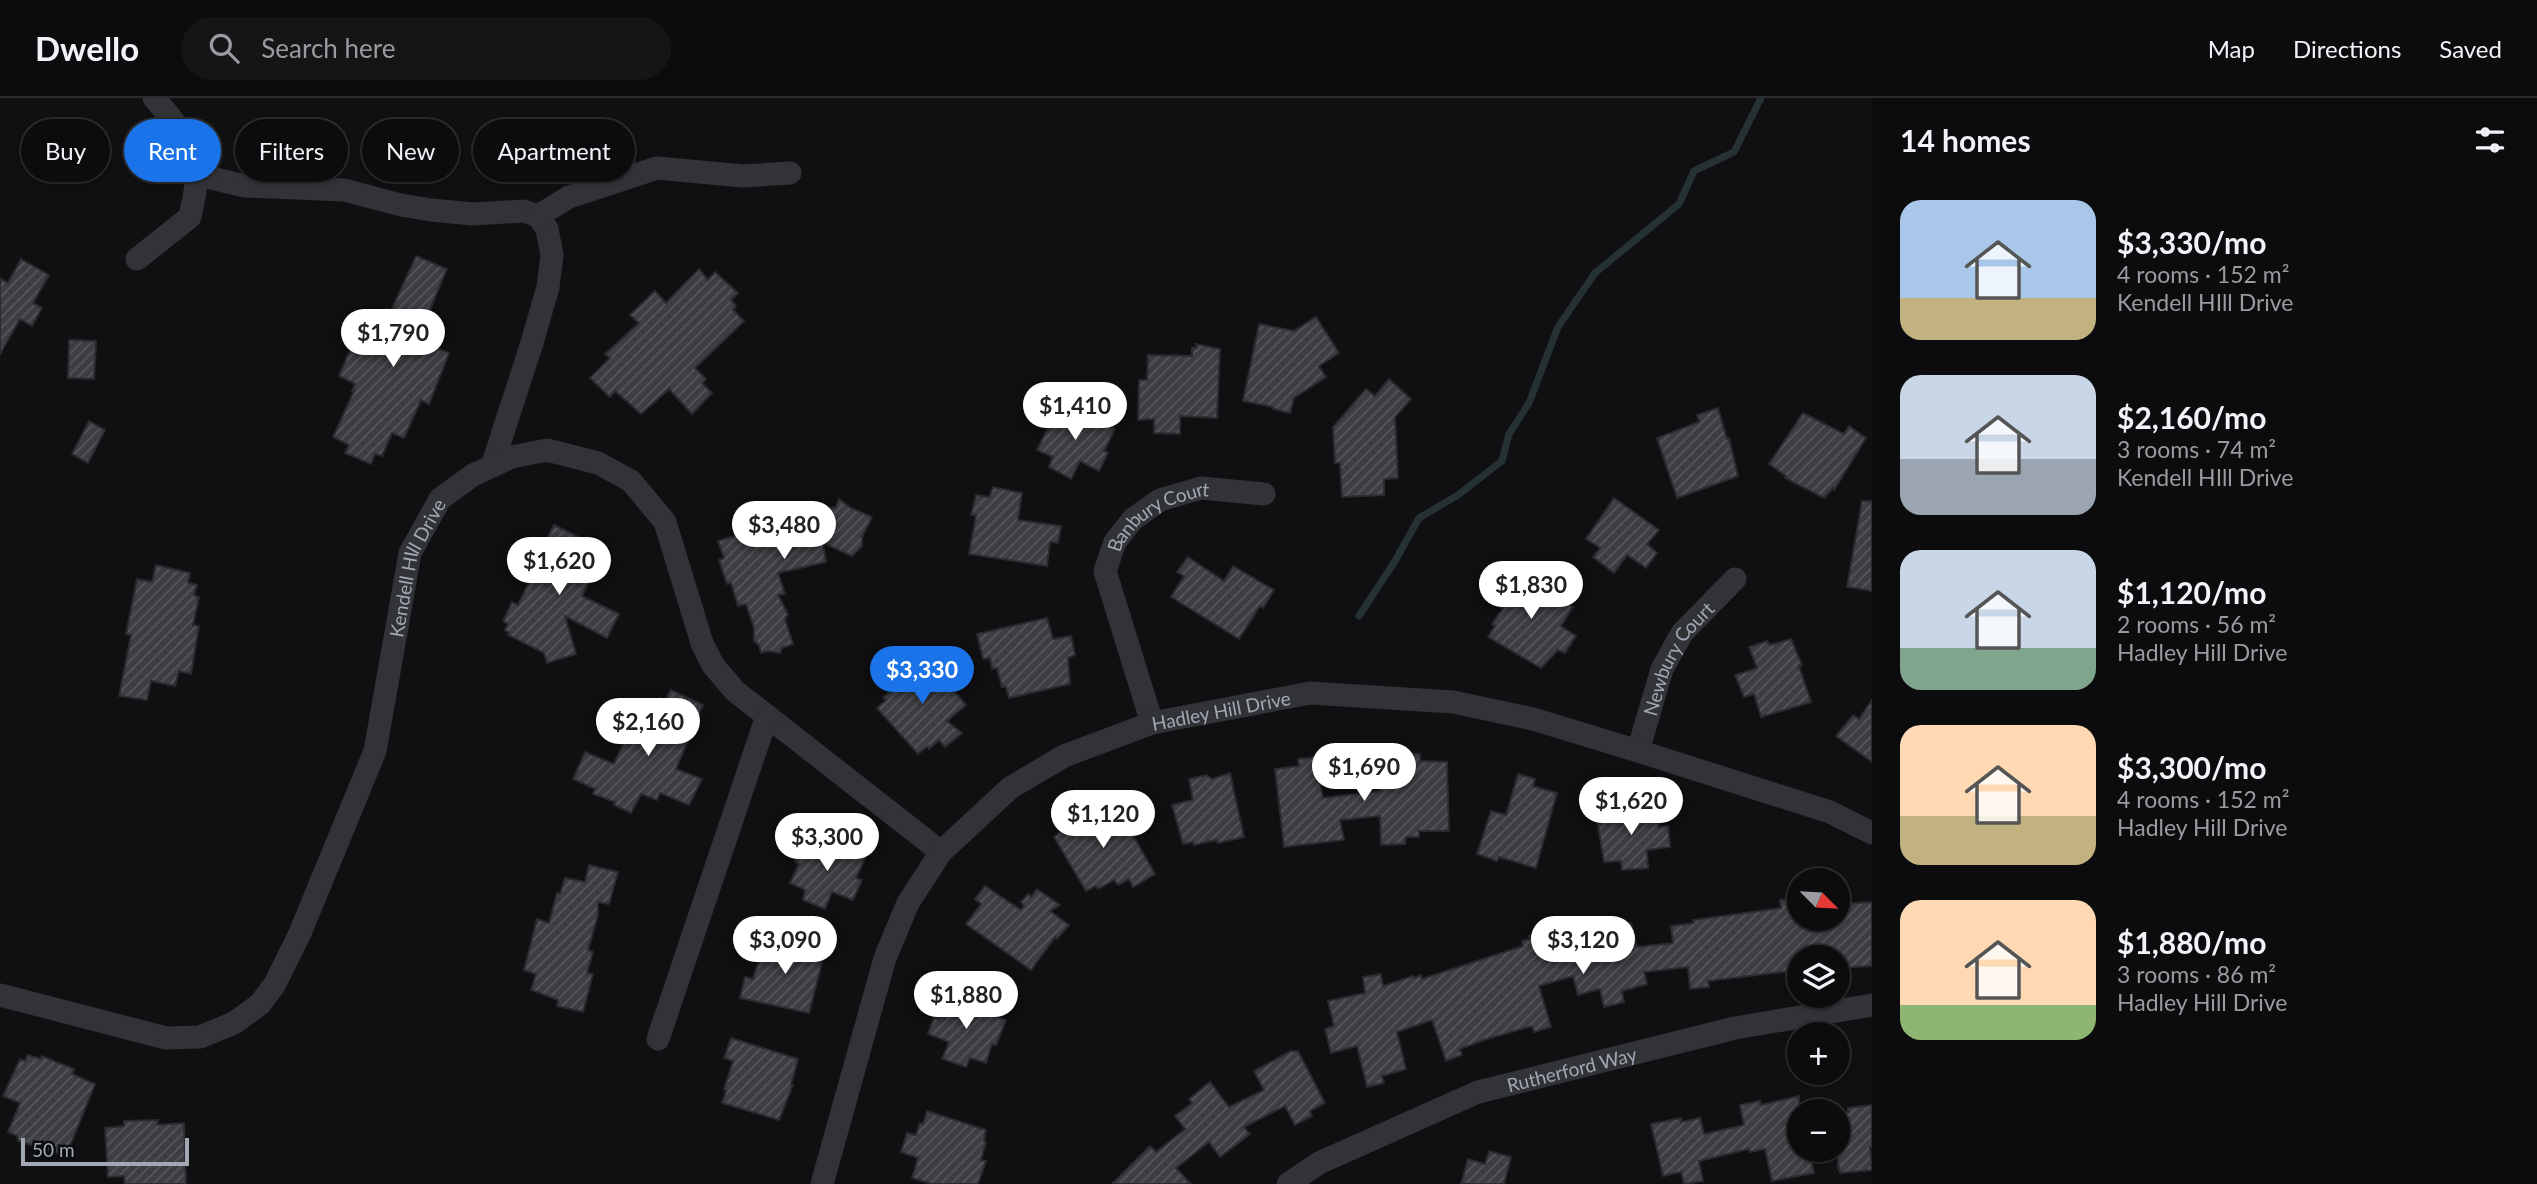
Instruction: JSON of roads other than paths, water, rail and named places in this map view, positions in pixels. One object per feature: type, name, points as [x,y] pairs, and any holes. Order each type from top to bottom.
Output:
[{"type":"street","points":[[154,98],[172,119]]},
{"type":"street","points":[[538,216],[569,197],[657,168],[743,176],[790,173]]},
{"type":"street","points":[[221,180],[245,186],[344,190],[431,210],[473,214],[524,211],[538,216],[547,229],[552,255],[548,287],[492,466]]},
{"type":"street","points":[[137,259],[190,217],[196,182]]},
{"type":"street","name":"Kendell HIll Drive","points":[[0,995],[166,1038],[200,1037],[234,1023],[260,1004],[275,984],[300,933],[374,751],[411,553],[440,499],[472,475],[512,457],[547,450],[598,463],[631,481],[665,522],[702,643],[713,665],[735,691],[941,852]]},
{"type":"street","name":"Banbury Court","points":[[1152,723],[1105,571],[1115,542],[1133,519],[1160,500],[1201,488],[1264,494]]},
{"type":"street","name":"Newbury Court","points":[[1638,751],[1662,669],[1682,633],[1735,579]]},
{"type":"street","name":"Hadley Hill Drive","points":[[822,1184],[885,958],[908,903],[941,852],[1010,788],[1064,756],[1152,723],[1310,694],[1453,702],[1533,719],[1638,751],[1830,812],[1872,833]]},
{"type":"street","points":[[657,1040],[767,716]]},
{"type":"street","name":"Rutherford Way","points":[[1288,1184],[1319,1163],[1478,1093],[1735,1028],[1872,1005]]},
{"type":"waterway","points":[[1359,616],[1419,518],[1458,495],[1502,461],[1509,434],[1529,403],[1558,327],[1595,273],[1679,204],[1694,171],[1734,152],[1761,98]]}]
